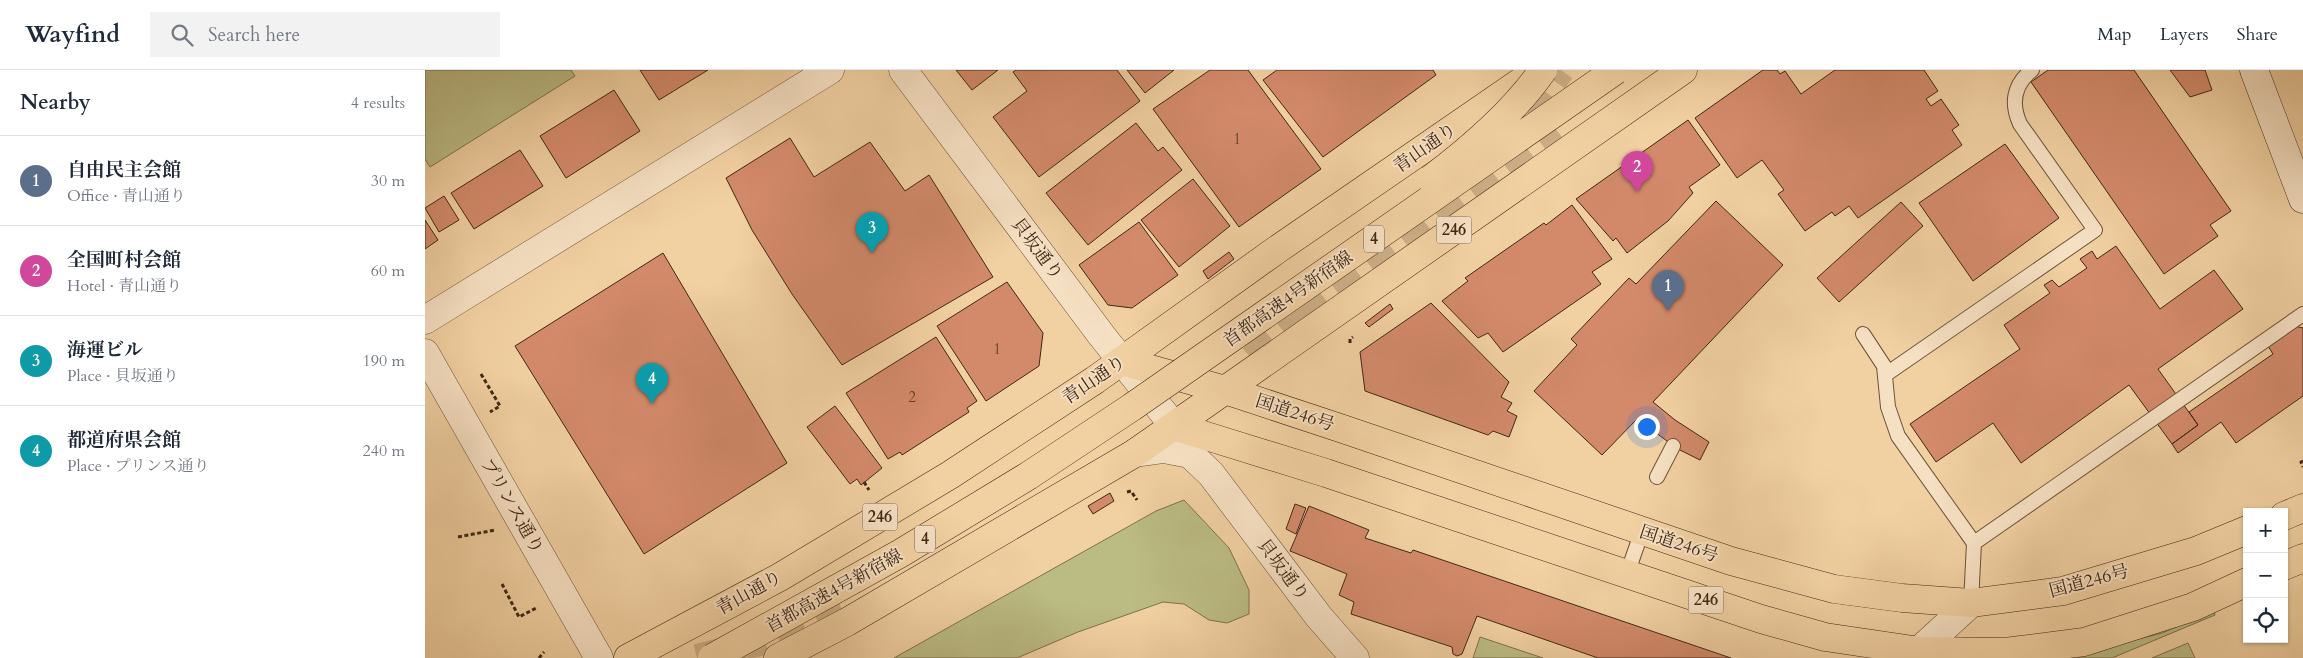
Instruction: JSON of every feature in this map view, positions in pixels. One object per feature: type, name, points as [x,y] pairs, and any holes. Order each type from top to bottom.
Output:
[{"type":"highway","name":"青山通り","points":[[628,658],[780,577],[941,480],[1122,361],[1283,245],[1538,70]]},
{"type":"highway","name":"首都高速4号新宿線","points":[[1132,407],[1442,170],[1485,133],[1543,70]]},
{"type":"highway","name":"首都高速4号新宿線","points":[[712,658],[901,553],[1028,476],[1132,407],[1616,70]]},
{"type":"highway","name":"246","points":[[778,658],[847,622],[1135,452],[1683,70]]},
{"type":"highway","name":"国道246号","points":[[1122,361],[1225,390],[1731,561],[1834,588],[1902,598],[1971,603],[2063,591],[2196,551],[2243,532]]},
{"type":"highway","name":"246","points":[[1174,426],[1326,473],[1761,619],[1825,636],[1915,654],[2005,652],[2084,642],[2193,607],[2243,584]]},
{"type":"highway","points":[[2288,514],[2303,508]]},
{"type":"highway","points":[[2288,564],[2303,558]]},
{"type":"street","points":[[425,320],[830,70]]},
{"type":"street","name":"貝坂通り","points":[[903,70],[1122,361],[1174,426]]},
{"type":"street","points":[[2255,70],[2303,199]]},
{"type":"street","name":"プリンス通り","points":[[425,353],[599,658]]},
{"type":"street","name":"貝坂通り","points":[[1135,452],[1164,449],[1190,454],[1211,474],[1319,617],[1355,658]]},
{"type":"street","points":[[1915,654],[1971,603]]},
{"type":"lane","points":[[1885,374],[2095,230],[2017,117],[2013,105],[2015,95],[2019,84],[2032,70]]},
{"type":"lane","points":[[1974,544],[2303,314]]},
{"type":"lane","points":[[1863,334],[1884,366],[1889,407],[1898,436],[1974,544],[1971,603]]},
{"type":"lane","points":[[1657,477],[1673,446]]},
{"type":"lane","points":[[1627,574],[1642,531]]},
{"type":"path","points":[[481,374],[500,406],[487,413]]},
{"type":"path","points":[[2303,462],[2301,462],[2303,467]]},
{"type":"path","points":[[864,482],[869,490]]},
{"type":"path","points":[[1121,494],[1131,491],[1137,500]]},
{"type":"path","points":[[458,537],[503,529]]},
{"type":"path","points":[[502,584],[519,617],[539,606]]},
{"type":"path","points":[[539,658],[544,652]]},
{"type":"green space","points":[[425,70],[571,70],[575,76],[430,167],[425,159]]},
{"type":"green space","points":[[1184,500],[1229,548],[1249,590],[1249,614],[1227,623],[1209,620],[1184,604],[1163,602],[1078,632],[1017,658],[894,658],[1156,511]]},
{"type":"green space","points":[[2214,611],[2215,615],[2112,658],[2064,658],[2162,633]]},
{"type":"green space","points":[[1480,637],[1543,658],[1473,658]]},
{"type":"green space","points":[[2188,643],[2195,658],[2152,658]]},
{"type":"building","points":[[640,70],[708,70],[659,100]]},
{"type":"building","points":[[956,70],[998,70],[972,90]]},
{"type":"building","points":[[1016,70],[1117,70],[1140,101],[1039,177],[993,117],[1027,91],[1013,72]]},
{"type":"building","points":[[1127,70],[1174,70],[1145,93]]},
{"type":"building","points":[[1210,70],[1248,70],[1321,169],[1239,227],[1153,109]]},
{"type":"building","points":[[1277,70],[1433,70],[1436,75],[1323,157],[1263,80]]},
{"type":"building","points":[[1763,70],[1777,70],[1780,74],[1785,71],[1801,94],[1835,70],[1924,70],[1938,91],[1926,99],[1931,106],[1941,99],[1959,125],[1952,130],[1962,145],[1858,218],[1849,206],[1835,216],[1832,212],[1805,231],[1778,194],[1784,190],[1762,160],[1737,178],[1695,118]]},
{"type":"building","points":[[2048,70],[2134,70],[2231,211],[2210,225],[2218,236],[2164,274],[2031,82]]},
{"type":"building","points":[[2170,70],[2205,70],[2212,90],[2190,97]]},
{"type":"building","points":[[614,90],[640,131],[566,178],[540,136]]},
{"type":"building","points":[[1688,120],[1720,165],[1689,187],[1693,193],[1668,221],[1627,253],[1616,238],[1613,241],[1576,199]]},
{"type":"building","points":[[1136,123],[1158,151],[1163,147],[1182,170],[1088,245],[1046,193]]},
{"type":"building","points":[[790,138],[814,177],[870,142],[905,191],[929,175],[993,277],[842,365],[792,294],[752,230],[726,178]]},
{"type":"building","points":[[2005,144],[2059,218],[1973,281],[1919,203]]},
{"type":"building","points":[[520,150],[543,186],[474,229],[451,193]]},
{"type":"building","points":[[1193,179],[1230,226],[1179,267],[1141,220]]},
{"type":"building","points":[[444,196],[459,220],[439,232],[425,208]]},
{"type":"building","points":[[1716,201],[1783,265],[1653,402],[1675,420],[1709,442],[1700,460],[1678,449],[1637,419],[1602,455],[1534,391],[1577,345],[1571,339],[1629,278],[1636,284]]},
{"type":"building","points":[[1901,202],[1923,226],[1839,302],[1817,278]]},
{"type":"building","points":[[1572,205],[1612,259],[1592,272],[1601,284],[1503,352],[1488,333],[1478,338],[1442,301],[1468,281],[1465,278],[1544,223],[1546,225]]},
{"type":"building","points":[[425,220],[438,240],[425,249]]},
{"type":"building","points":[[1139,222],[1178,275],[1132,308],[1108,305],[1079,265]]},
{"type":"building","points":[[2116,246],[2160,309],[2214,270],[2243,309],[2158,369],[2198,425],[2172,444],[2129,385],[2021,463],[1993,423],[1936,462],[1910,424],[2020,349],[2004,325],[2050,293],[2044,285],[2052,280],[2059,287],[2087,268],[2080,259],[2092,251],[2097,259]]},
{"type":"building","points":[[1229,252],[1234,259],[1208,279],[1203,271]]},
{"type":"building","points":[[663,253],[787,463],[644,554],[515,346]]},
{"type":"building","points":[[1007,282],[1043,333],[1039,366],[986,401],[937,326]]},
{"type":"building","points":[[1431,303],[1509,382],[1501,397],[1512,403],[1507,411],[1517,416],[1509,437],[1493,431],[1488,435],[1365,391],[1360,352]]},
{"type":"building","points":[[1390,304],[1393,309],[1369,327],[1365,323]]},
{"type":"building","points":[[2295,326],[2303,328],[2303,396],[2236,443],[2221,422],[2178,453],[2172,444],[2198,425],[2189,412],[2273,354],[2268,346]]},
{"type":"building","points":[[936,337],[977,401],[967,408],[969,412],[902,455],[900,452],[888,459],[846,393]]},
{"type":"building","points":[[835,406],[882,468],[861,485],[857,479],[850,484],[807,427]]},
{"type":"building","points":[[1110,493],[1114,501],[1093,514],[1088,506]]},
{"type":"building","points":[[1295,504],[1306,508],[1296,534],[1286,529]]},
{"type":"building","points":[[1309,506],[1369,530],[1365,538],[1411,553],[1413,550],[1731,658],[1598,658],[1477,616],[1462,654],[1457,656],[1453,654],[1452,647],[1351,614],[1354,602],[1339,595],[1347,574],[1290,551]]},
{"type":"tunnel","points":[[1499,144],[1535,106],[1561,70]]},
{"type":"tunnel","points":[[1305,319],[1554,127]]},
{"type":"tunnel","points":[[1252,359],[1316,304]]},
{"type":"tunnel","points":[[697,658],[764,641],[843,614]]},
{"type":"place","name":"全国町村会館","points":[[1637,192]]},
{"type":"place","name":"海運ビル","points":[[872,253]]},
{"type":"place","name":"自由民主会館","points":[[1668,311]]},
{"type":"place","name":"都道府県会館","points":[[652,404]]}]
